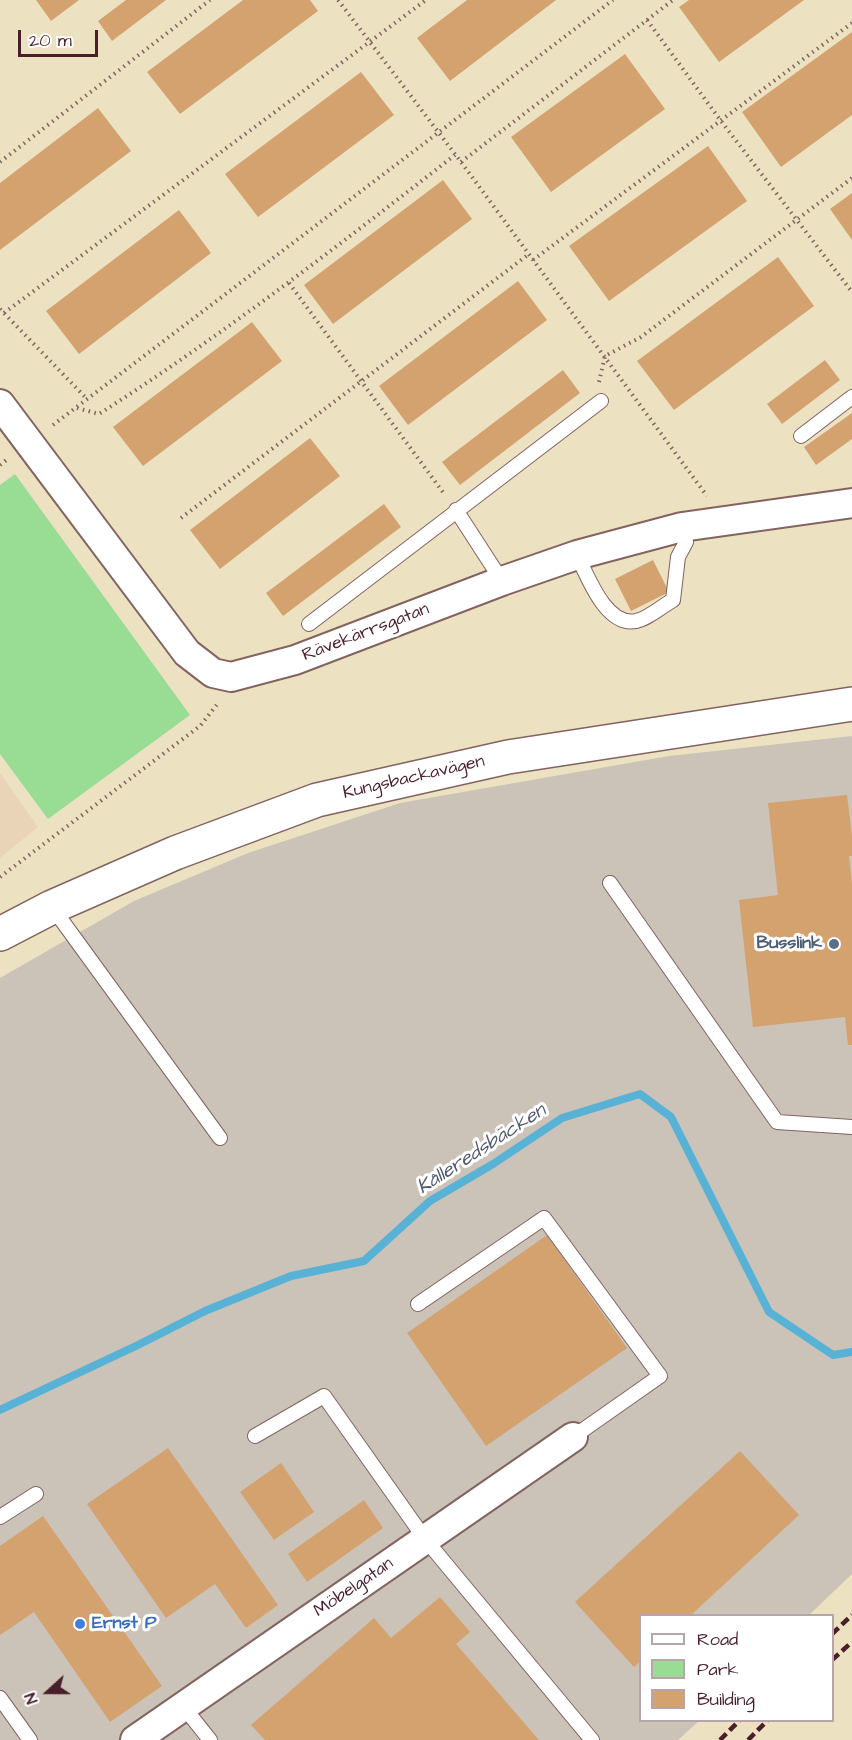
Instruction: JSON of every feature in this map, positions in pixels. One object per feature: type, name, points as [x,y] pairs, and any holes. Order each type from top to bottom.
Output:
[{"type":"street","points":[[0,404],[187,653],[213,673],[231,677]]},
{"type":"street","name":"Rävekärrsgatan","points":[[231,677],[295,660],[502,581],[577,555],[682,527],[852,504]]},
{"type":"street","name":"Kungsbackavägen","points":[[0,934],[52,907],[175,853],[317,800],[508,757],[852,704]]},
{"type":"street","name":"Möbelgatan","points":[[135,1740],[573,1437]]},
{"type":"lane","points":[[801,436],[852,397]]},
{"type":"lane","points":[[309,624],[601,401]]},
{"type":"lane","points":[[456,510],[502,581]]},
{"type":"lane","points":[[577,555],[600,599],[614,617],[625,622],[638,621],[673,600],[678,556],[686,542],[682,527]]},
{"type":"lane","points":[[610,883],[777,1122],[852,1127]]},
{"type":"lane","points":[[52,907],[220,1138]]},
{"type":"lane","points":[[418,1304],[544,1218],[660,1376],[573,1437]]},
{"type":"lane","points":[[255,1436],[324,1396],[425,1539],[592,1740]]},
{"type":"lane","points":[[0,1517],[36,1494]]},
{"type":"lane","points":[[0,1698],[30,1740]]},
{"type":"lane","points":[[183,1706],[210,1740]]},
{"type":"path","points":[[0,162],[210,0]]},
{"type":"path","points":[[338,0],[439,132],[726,520]]},
{"type":"path","points":[[4,313],[426,0]]},
{"type":"path","points":[[53,425],[613,0]]},
{"type":"path","points":[[461,162],[674,0]]},
{"type":"path","points":[[647,20],[852,292]]},
{"type":"path","points":[[533,260],[852,23]]},
{"type":"path","points":[[76,408],[99,414],[158,376],[289,284],[456,155]]},
{"type":"path","points":[[601,401],[597,392],[605,356],[641,337],[852,178]]},
{"type":"path","points":[[181,518],[530,254]]},
{"type":"path","points":[[289,284],[456,510]]},
{"type":"path","points":[[0,309],[87,399]]},
{"type":"path","points":[[0,877],[200,726],[220,702],[231,677]]},
{"type":"shaded area","points":[[852,736],[852,1574],[810,1614],[639,1614],[639,1722],[698,1722],[678,1740],[0,1740],[0,978],[134,901],[248,853],[400,803],[669,756]]},
{"type":"shaded area","points":[[0,773],[38,827],[0,858]]},
{"type":"green space","points":[[15,474],[190,715],[48,819],[0,754],[0,485]]},
{"type":"building","points":[[36,0],[79,0],[51,21]]},
{"type":"building","points":[[126,0],[166,0],[112,41],[98,21]]},
{"type":"building","points":[[243,0],[310,0],[318,11],[180,114],[147,72]]},
{"type":"building","points":[[467,0],[556,0],[450,81],[417,38]]},
{"type":"building","points":[[689,0],[804,0],[719,62],[679,7]]},
{"type":"building","points":[[852,32],[852,115],[781,167],[742,112]]},
{"type":"building","points":[[625,54],[665,109],[551,192],[511,137]]},
{"type":"building","points":[[361,72],[394,115],[258,217],[225,174]]},
{"type":"building","points":[[98,108],[131,151],[0,250],[0,183]]},
{"type":"building","points":[[708,146],[747,201],[609,301],[569,246]]},
{"type":"building","points":[[443,180],[472,219],[333,324],[304,285]]},
{"type":"building","points":[[852,193],[852,240],[830,209]]},
{"type":"building","points":[[179,210],[211,253],[79,354],[46,311]]},
{"type":"building","points":[[778,257],[814,306],[674,410],[637,361]]},
{"type":"building","points":[[518,281],[547,320],[408,425],[379,386]]},
{"type":"building","points":[[252,322],[282,361],[143,466],[113,427]]},
{"type":"building","points":[[825,360],[840,380],[782,424],[767,404]]},
{"type":"building","points":[[563,370],[580,393],[460,485],[442,462]]},
{"type":"building","points":[[852,413],[852,439],[816,465],[804,447]]},
{"type":"building","points":[[310,438],[340,476],[220,569],[190,530]]},
{"type":"building","points":[[384,504],[401,527],[283,616],[266,593]]},
{"type":"building","points":[[653,560],[669,592],[631,611],[615,579]]},
{"type":"building","points":[[847,795],[852,837],[852,856],[849,856],[852,885],[852,1045],[848,1045],[845,1017],[753,1027],[739,900],[778,895],[768,803]]},
{"type":"building","points":[[547,1235],[627,1348],[486,1446],[407,1333]]},
{"type":"building","points":[[168,1448],[278,1605],[246,1628],[215,1584],[166,1618],[87,1504]]},
{"type":"building","points":[[740,1451],[799,1515],[692,1614],[639,1614],[639,1662],[634,1667],[575,1602]]},
{"type":"building","points":[[281,1463],[314,1512],[274,1540],[240,1492]]},
{"type":"building","points":[[364,1500],[383,1528],[307,1582],[288,1554]]},
{"type":"building","name":"Ernst P","points":[[43,1516],[162,1686],[110,1722],[34,1612],[0,1635],[0,1546]]},
{"type":"building","points":[[440,1597],[470,1632],[456,1644],[539,1740],[265,1740],[251,1725],[374,1618],[391,1638]]},
{"type":"waterway","name":"Kålleredsbäcken","points":[[0,1410],[205,1311],[291,1276],[364,1261],[430,1201],[493,1164],[562,1118],[640,1094],[671,1117],[769,1312],[833,1355],[852,1352]]},
{"type":"railway","points":[[834,1632],[852,1615]]},
{"type":"railway","points":[[834,1658],[852,1642]]},
{"type":"railway","points":[[720,1740],[738,1722]]},
{"type":"railway","points":[[748,1740],[766,1722]]},
{"type":"place","name":"Busslink","points":[[834,944]]},
{"type":"place","name":"Ernst P","points":[[80,1624]]}]
